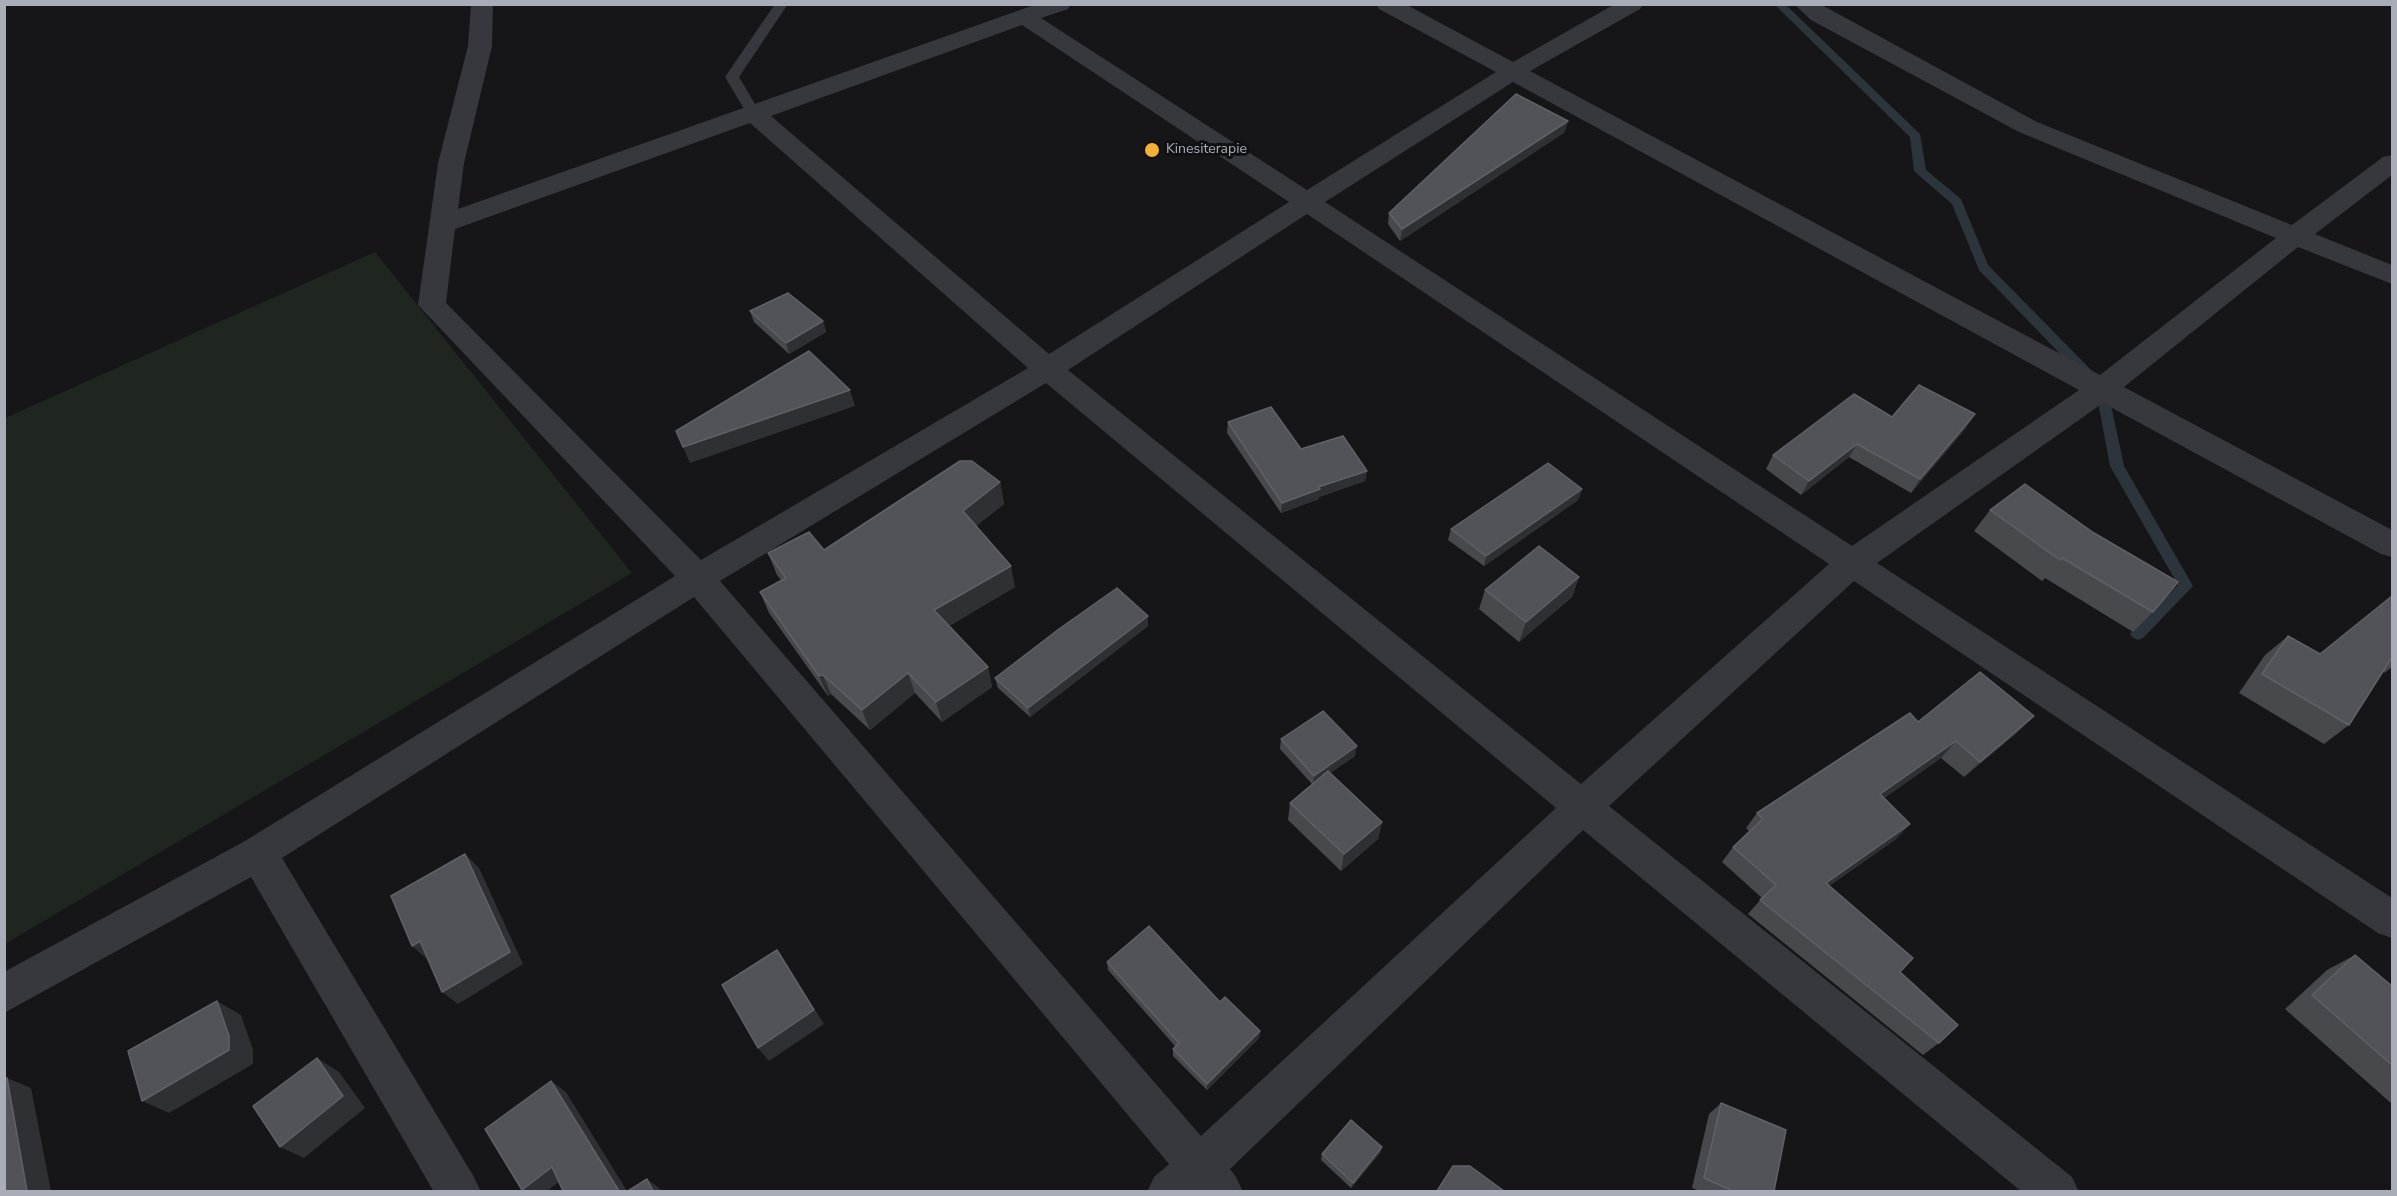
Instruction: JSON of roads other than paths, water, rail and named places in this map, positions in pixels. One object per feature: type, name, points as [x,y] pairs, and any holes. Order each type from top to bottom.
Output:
[{"type":"street","points":[[482,4],[480,46],[451,163],[432,305],[698,578],[1210,1180]]},
{"type":"street","points":[[443,224],[1060,4]]},
{"type":"street","points":[[1387,4],[2392,545]]},
{"type":"street","points":[[4,994],[258,853],[698,578],[1048,369],[1514,71],[1632,4]]},
{"type":"street","points":[[1805,4],[1819,15],[2028,127],[2392,275]]},
{"type":"street","points":[[1024,17],[2392,920]]},
{"type":"street","points":[[754,114],[1048,369],[1582,807],[2057,1191]]},
{"type":"street","points":[[1169,1191],[1210,1180],[1582,807],[1851,564],[2102,389],[2296,235],[2392,163]]},
{"type":"street","points":[[258,853],[459,1191]]},
{"type":"lane","points":[[754,114],[732,77],[782,4]]},
{"type":"waterway","points":[[1779,4],[1916,136],[1920,171],[1957,202],[1983,267],[2102,389],[2117,466],[2186,586],[2138,634]]},
{"type":"place","name":"Kinesiterapie","points":[[1152,150]]}]
